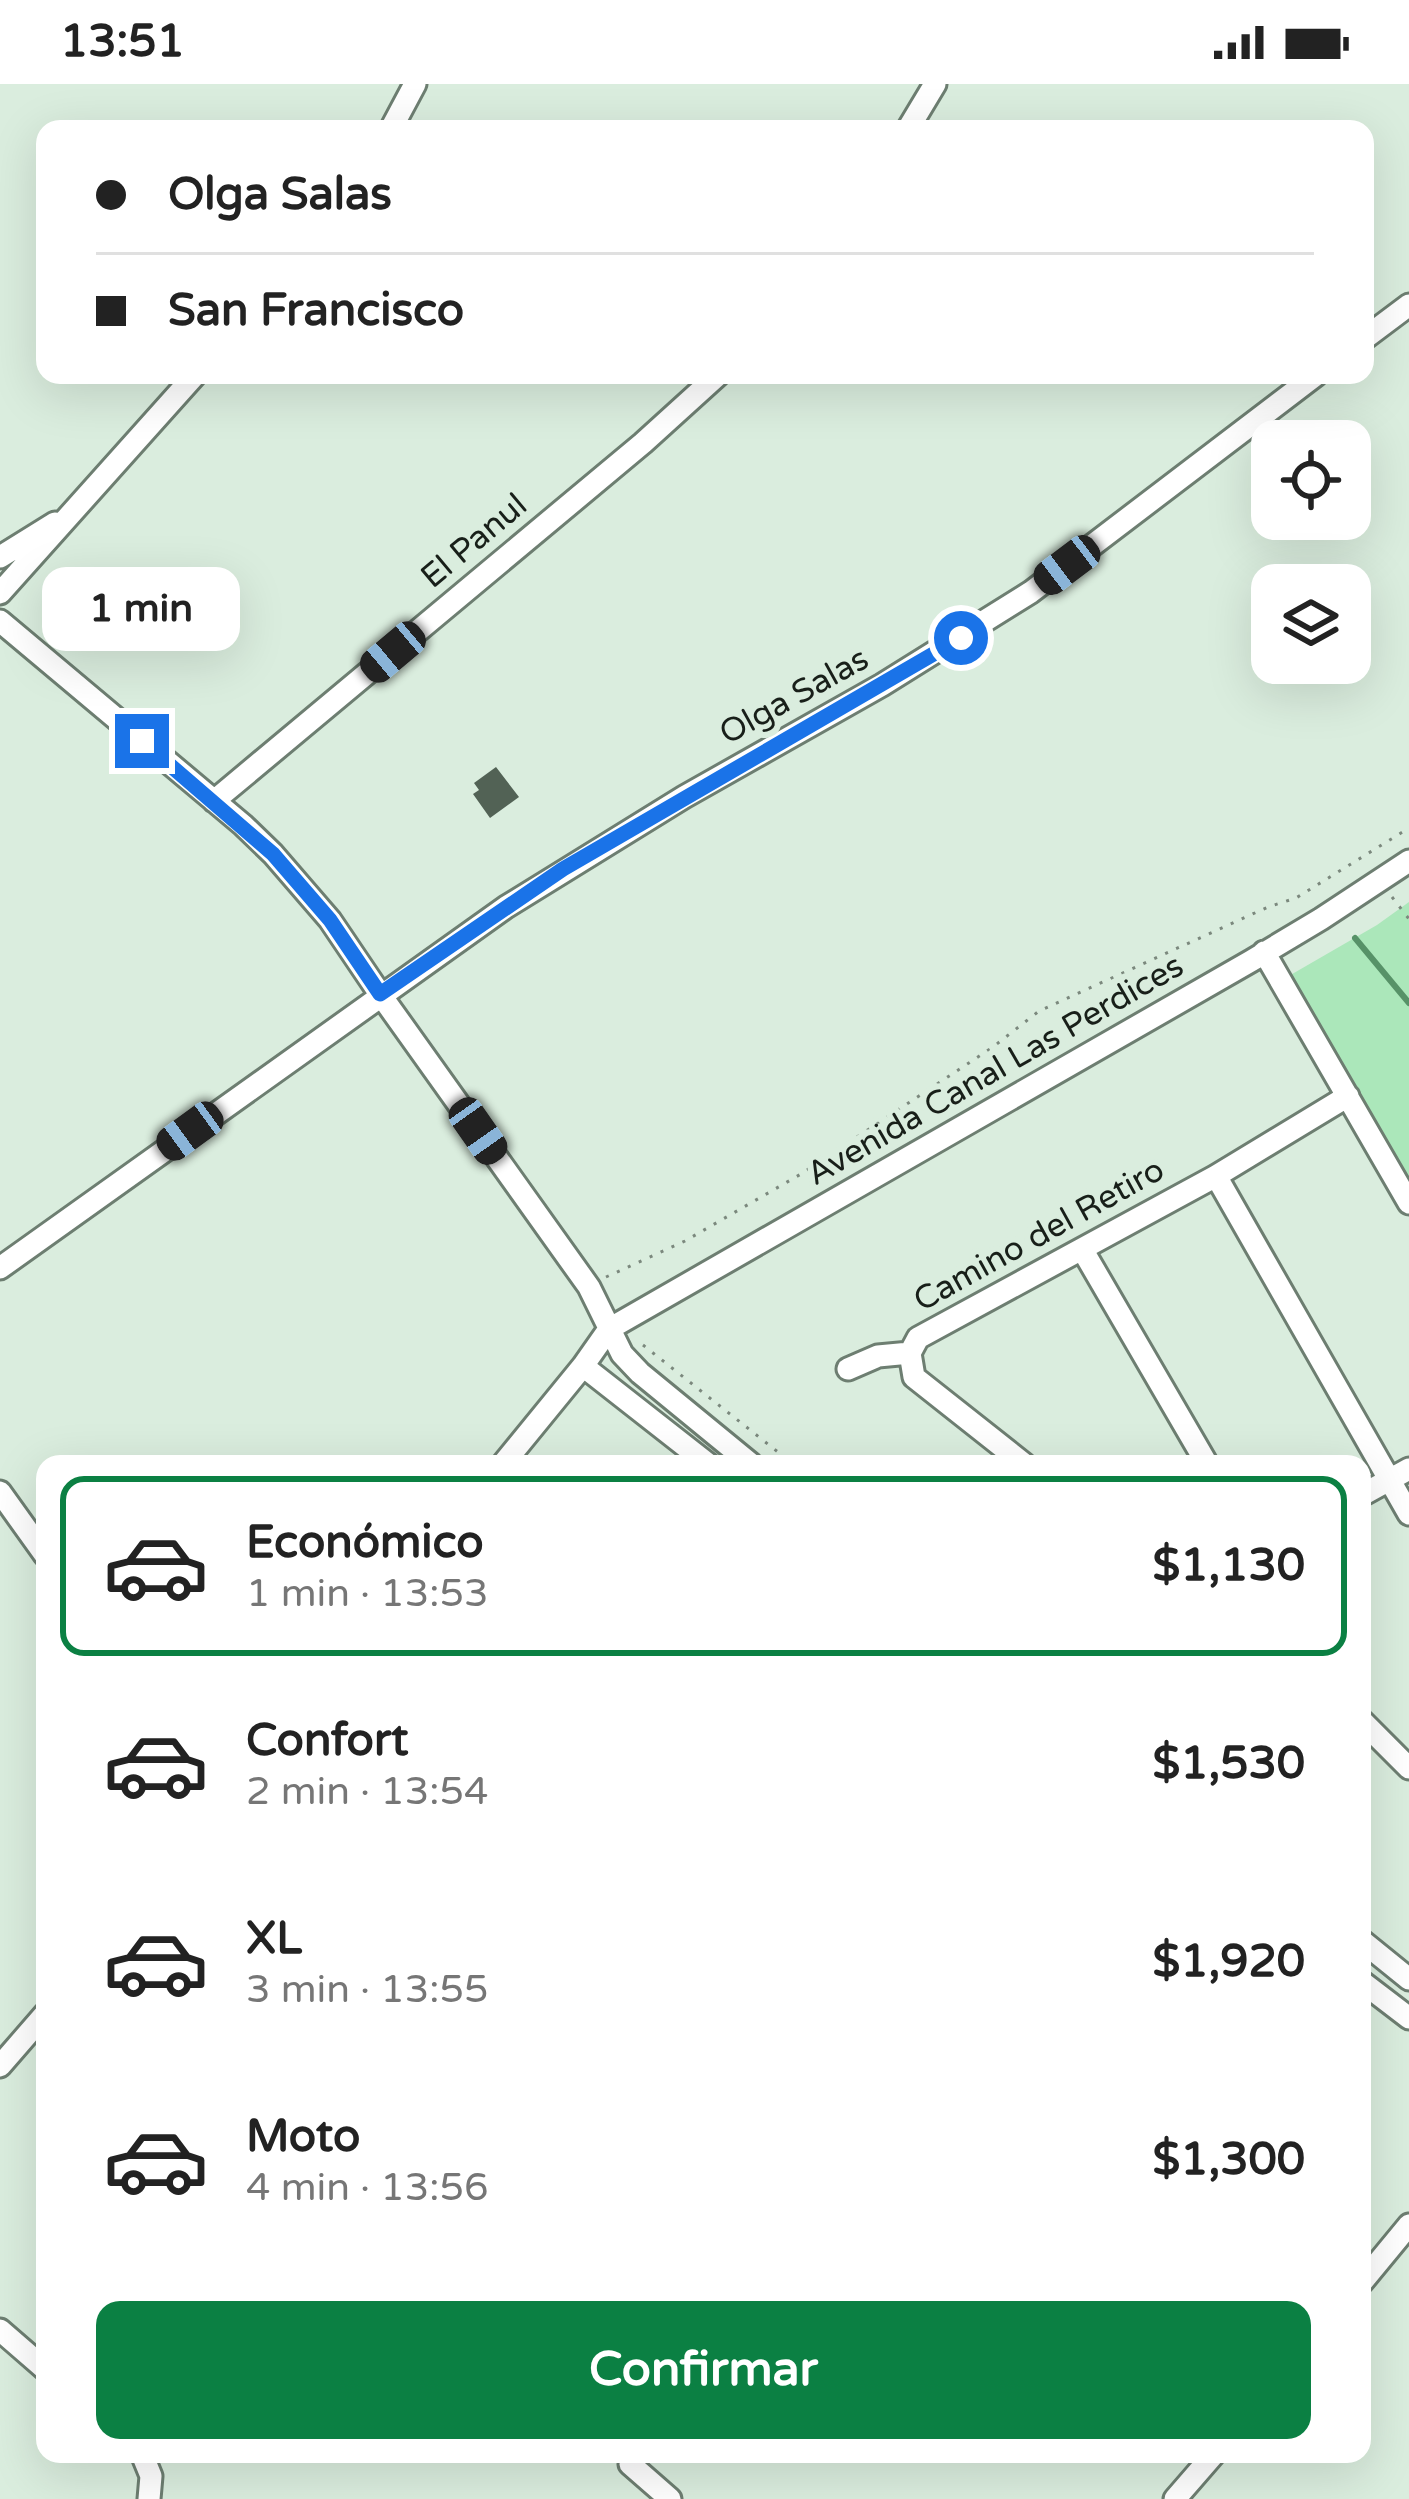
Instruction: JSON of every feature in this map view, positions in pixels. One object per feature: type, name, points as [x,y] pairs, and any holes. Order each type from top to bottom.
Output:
[{"type":"street","points":[[396,120],[415,84]]},
{"type":"street","points":[[913,120],[934,84]]},
{"type":"street","points":[[1374,331],[1409,305]]},
{"type":"street","points":[[0,592],[187,384]]},
{"type":"street","name":"El Panul","points":[[214,801],[708,384]]},
{"type":"street","name":"Olga Salas","points":[[0,1268],[380,994],[563,869],[882,685],[1031,592],[1304,384]]},
{"type":"street","points":[[0,557],[71,513]]},
{"type":"street","points":[[0,621],[214,801],[302,885],[589,1287],[615,1326],[622,1354],[740,1455]]},
{"type":"street","name":"Avenida Canal Las Perdices","points":[[615,1326],[1264,952],[1409,861]]},
{"type":"street","points":[[1264,952],[1409,1202]]},
{"type":"street","name":"Camino del Retiro","points":[[1012,1455],[920,1384],[911,1370],[910,1353],[918,1338],[1216,1176],[1348,1096]]},
{"type":"street","points":[[1216,1176],[1399,1474],[1409,1514]]},
{"type":"street","points":[[1082,1249],[1202,1455]]},
{"type":"street","points":[[510,1455],[615,1326]]},
{"type":"street","points":[[848,1369],[878,1356],[910,1353]]},
{"type":"street","points":[[584,1366],[697,1455]]},
{"type":"street","points":[[1371,1490],[1399,1474]]},
{"type":"street","points":[[0,1492],[36,1542]]},
{"type":"street","points":[[1371,1730],[1409,1768]]},
{"type":"street","points":[[1371,1949],[1409,1979]]},
{"type":"street","points":[[1371,1989],[1409,2018]]},
{"type":"street","points":[[0,2066],[36,2024]]},
{"type":"street","points":[[1371,2271],[1409,2225]]},
{"type":"street","points":[[0,2330],[36,2361]]},
{"type":"street","points":[[146,2463],[151,2476],[149,2499]]},
{"type":"street","points":[[1174,2499],[1206,2463]]},
{"type":"street","points":[[630,2464],[670,2499]]},
{"type":"path","points":[[589,1287],[685,1241],[801,1174],[993,1047],[1039,1011],[1296,898],[1409,828]]},
{"type":"path","points":[[1380,881],[1409,919]]},
{"type":"path","points":[[615,1326],[782,1455]]},
{"type":"green space","points":[[1409,902],[1409,1180],[1287,977]]},
{"type":"building","points":[[496,767],[519,797],[490,818],[473,794],[479,790],[474,783]]},
{"type":"waterway","points":[[1355,938],[1409,1003]]},
{"type":"route","points":[[142,741],[273,854],[330,920],[380,994],[563,869],[961,638]]}]
